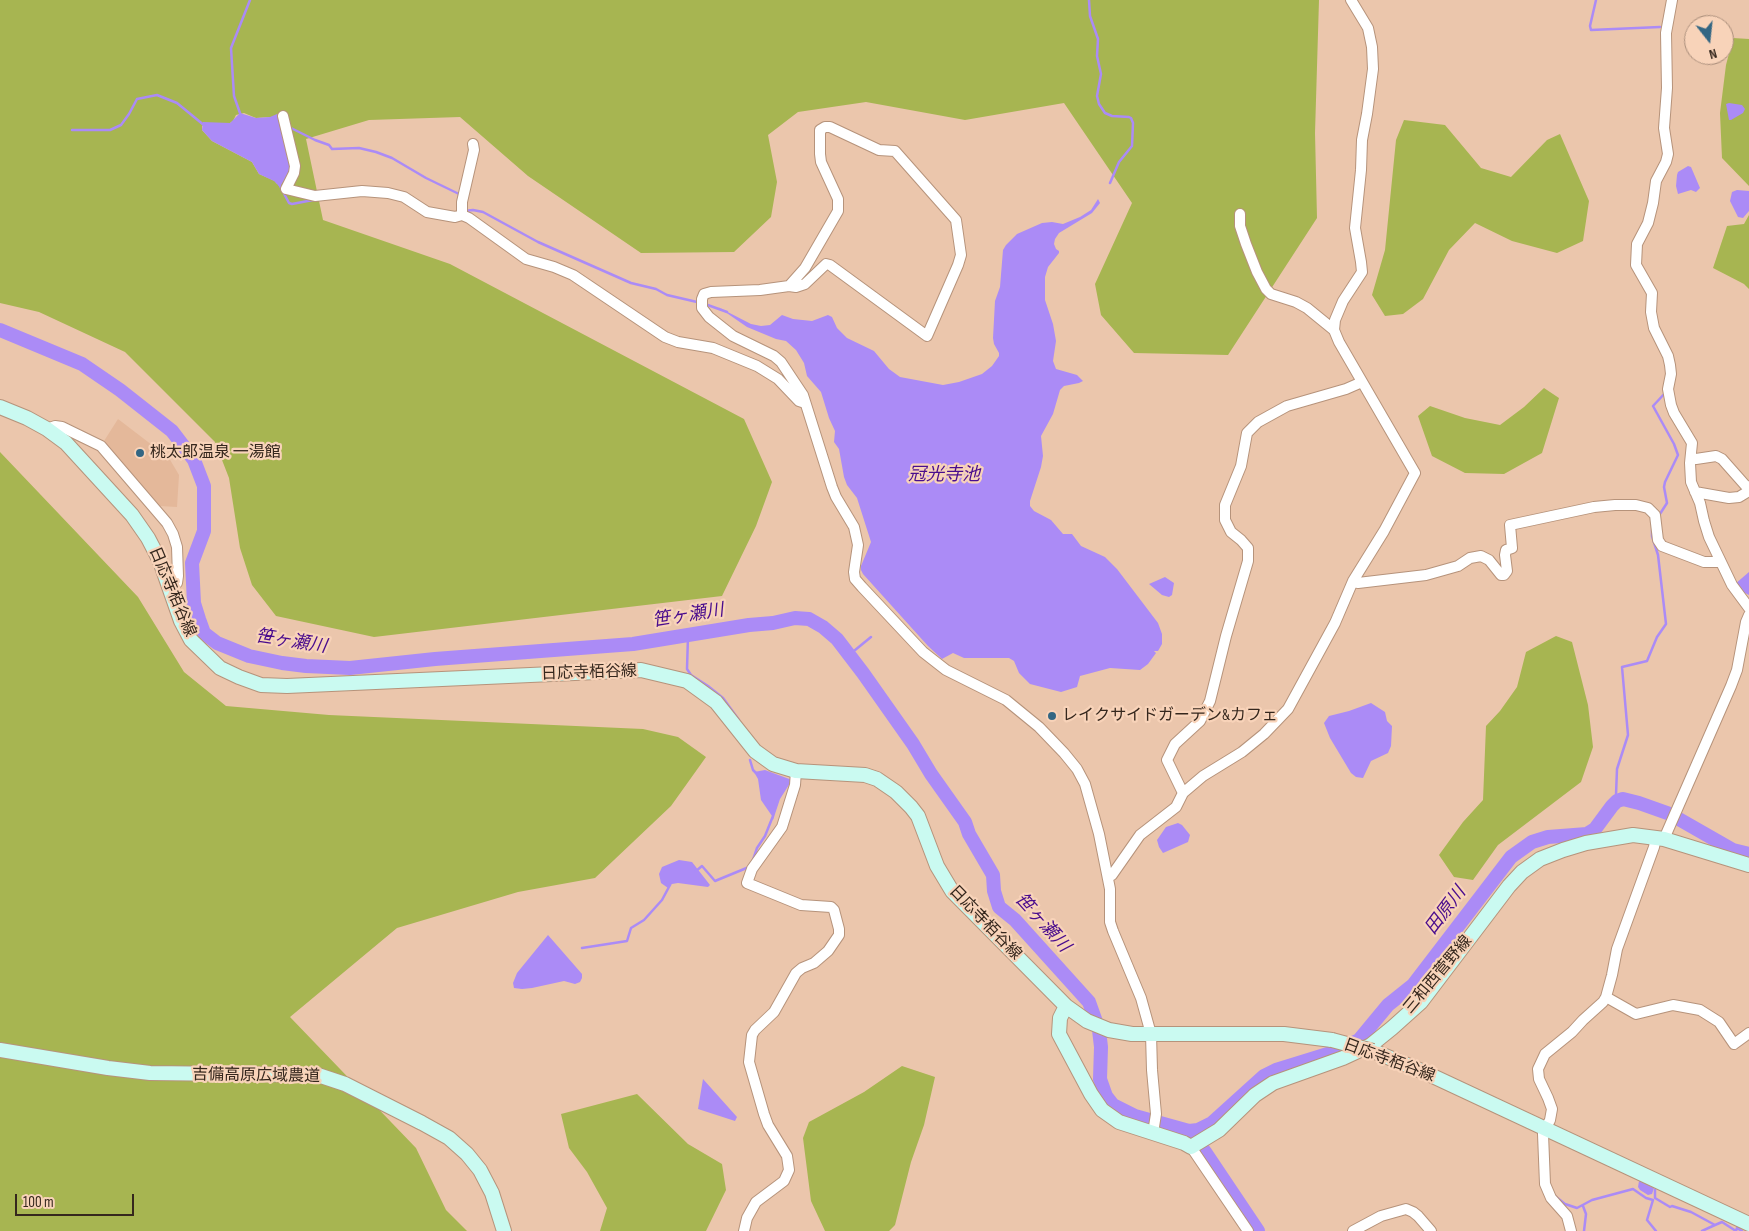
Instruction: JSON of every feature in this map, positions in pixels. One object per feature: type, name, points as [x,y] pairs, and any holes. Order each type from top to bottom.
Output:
[{"type":"main road","name":"日応寺栢谷線","points":[[0,407],[27,418],[47,429],[66,443],[132,515],[148,538],[160,561],[181,621],[191,640],[220,668],[239,677],[261,685],[287,686],[641,670],[687,681],[716,702],[755,751],[773,764],[796,771],[865,775],[896,792],[911,806],[918,816],[937,866],[952,891],[1066,1006],[1087,1021],[1109,1030],[1132,1034],[1284,1034],[1332,1040],[1372,1051],[1424,1072],[1749,1224]]},
{"type":"main road","name":"三和西菅野線","points":[[1196,1144],[1219,1130],[1255,1095],[1273,1083],[1343,1058],[1371,1045],[1392,1028],[1421,1002],[1509,886],[1522,872],[1540,859],[1563,850],[1616,837],[1633,835],[1660,838],[1749,865]]},
{"type":"main road","points":[[1066,1006],[1060,1018],[1059,1034],[1091,1094],[1102,1110],[1119,1122],[1153,1130],[1196,1144]]},
{"type":"main road","name":"吉備高原広域農道","points":[[0,1050],[150,1073],[318,1075],[345,1084],[449,1138],[467,1154],[480,1170],[492,1193],[504,1231]]},
{"type":"street","points":[[1334,330],[1335,320],[1343,301],[1362,272],[1362,262],[1355,228],[1362,140],[1372,69],[1372,47],[1368,28],[1351,0]]},
{"type":"street","points":[[1672,0],[1666,33],[1667,88],[1664,128],[1668,154],[1656,181],[1648,222],[1637,244],[1636,265],[1652,293],[1651,312],[1654,328],[1670,364],[1669,390],[1674,413],[1692,443],[1691,482],[1709,537],[1732,585],[1749,608]]},
{"type":"street","points":[[283,116],[295,166],[294,174],[286,189],[315,196],[362,190],[388,193],[404,198],[427,212],[458,214],[469,218],[526,259],[573,275],[665,337],[678,342],[714,348],[757,366],[778,379],[799,401],[806,403]]},
{"type":"street","points":[[789,286],[805,268],[838,211],[838,199],[821,162],[820,130],[825,126],[880,150],[895,152],[956,220],[961,255],[927,336],[830,265],[826,264],[805,284],[796,287],[710,292],[704,294],[702,308],[709,317],[733,336],[774,356],[788,372],[806,403],[814,434],[834,492],[854,527],[858,546],[858,557],[854,566],[856,579],[862,587],[923,652],[946,670],[1006,700],[1039,727],[1077,769],[1085,784],[1099,834],[1110,889],[1110,922],[1141,998],[1152,1034],[1152,1070],[1156,1114],[1153,1130]]},
{"type":"street","points":[[458,214],[474,150],[473,144]]},
{"type":"street","points":[[1108,878],[1140,835],[1176,806],[1183,793],[1203,776],[1242,752],[1264,734],[1288,709],[1336,623],[1353,582],[1384,531],[1415,473],[1334,330],[1307,308],[1296,302],[1271,294],[1266,288],[1257,272],[1246,244],[1240,226],[1240,214]]},
{"type":"street","points":[[1183,793],[1167,760],[1175,744],[1200,721],[1210,700],[1248,561],[1248,548],[1230,532],[1225,520],[1225,506],[1241,466],[1247,434],[1258,422],[1287,406],[1346,389],[1362,382]]},
{"type":"street","points":[[47,429],[55,426],[62,427],[101,446],[167,523],[177,547],[177,583],[170,589]]},
{"type":"street","points":[[1691,458],[1716,456],[1722,459],[1745,486],[1749,487]]},
{"type":"street","points":[[1695,492],[1729,498],[1739,497],[1749,491]]},
{"type":"street","points":[[1353,582],[1426,575],[1458,566],[1470,558],[1481,556],[1489,560],[1500,575],[1504,575],[1507,571],[1506,550],[1512,548],[1510,525],[1594,507],[1615,505],[1636,505],[1648,508],[1655,515],[1658,540],[1662,546],[1704,562],[1720,562]]},
{"type":"street","points":[[1571,1231],[1567,1216],[1551,1198],[1545,1184],[1543,1141],[1552,1109],[1538,1074],[1542,1060],[1550,1050],[1561,1043],[1606,997],[1617,949],[1654,847],[1674,816],[1737,670],[1749,614]]},
{"type":"street","points":[[744,1231],[747,1218],[756,1202],[784,1181],[789,1170],[787,1156],[768,1125],[749,1062],[752,1035],[774,1012],[796,973],[814,963],[828,951],[839,935],[834,910],[831,907],[801,905],[746,883],[752,869],[782,827],[795,785],[796,771]]},
{"type":"street","points":[[1606,997],[1636,1014],[1673,1005],[1700,1010],[1719,1022],[1734,1044],[1749,1033]]},
{"type":"street","points":[[1196,1144],[1248,1231]]},
{"type":"street","points":[[1353,1231],[1381,1216],[1406,1209],[1418,1216],[1431,1231]]},
{"type":"shaded area","points":[[118,419],[169,458],[179,475],[177,507],[160,506],[104,441]]},
{"type":"green space","points":[[0,0],[1319,0],[1315,133],[1317,218],[1228,355],[1134,353],[1101,315],[1095,284],[1132,203],[1064,103],[965,120],[866,102],[798,112],[768,135],[777,182],[771,217],[734,252],[641,253],[528,176],[460,117],[369,120],[306,139],[323,220],[450,264],[744,419],[772,482],[756,526],[722,596],[374,637],[276,616],[252,585],[240,548],[229,478],[215,442],[125,352],[39,312],[0,303]],"holes":[[[244,113],[256,118],[270,117],[277,184],[275,181],[259,174],[252,162],[212,141],[202,130],[202,126],[210,123],[230,123],[236,115]]]},
{"type":"green space","points":[[1734,38],[1749,39],[1749,186],[1722,158],[1720,113],[1726,65],[1734,65]]},
{"type":"green space","points":[[1404,120],[1445,125],[1481,168],[1511,177],[1547,140],[1560,134],[1589,201],[1583,241],[1557,253],[1512,241],[1475,223],[1449,250],[1423,299],[1403,314],[1385,316],[1372,295],[1385,250],[1396,140]]},
{"type":"green space","points":[[1749,215],[1749,289],[1744,284],[1713,268],[1727,226],[1744,224]]},
{"type":"green space","points":[[1544,388],[1559,398],[1542,453],[1504,474],[1465,473],[1432,456],[1418,416],[1430,406],[1465,418],[1500,425],[1524,407]]},
{"type":"green space","points":[[0,452],[138,597],[184,672],[226,706],[329,715],[643,729],[678,737],[706,757],[671,806],[595,878],[518,892],[397,928],[290,1017],[416,1148],[446,1210],[467,1231],[0,1231]]},
{"type":"green space","points":[[1556,636],[1572,642],[1588,705],[1593,747],[1581,782],[1498,845],[1473,880],[1454,877],[1439,855],[1463,822],[1483,800],[1486,726],[1500,711],[1517,687],[1526,652]]},
{"type":"green space","points":[[902,1066],[935,1077],[924,1125],[911,1162],[895,1225],[889,1231],[825,1231],[811,1201],[803,1138],[809,1122],[864,1092]]},
{"type":"green space","points":[[637,1094],[688,1144],[722,1164],[726,1190],[706,1231],[600,1231],[607,1208],[587,1172],[569,1148],[561,1114]]},
{"type":"water","points":[[1726,104],[1742,105],[1745,109],[1743,113],[1729,120]]},
{"type":"water","points":[[240,113],[256,118],[280,115],[290,166],[289,173],[281,185],[279,186],[274,181],[259,174],[252,162],[212,141],[202,130],[203,122],[230,123]]},
{"type":"water","points":[[1688,166],[1691,167],[1700,188],[1696,192],[1691,190],[1678,194],[1676,186],[1678,172]]},
{"type":"water","points":[[1737,190],[1749,191],[1749,211],[1743,218],[1738,217],[1730,201],[1732,192]]},
{"type":"water","name":"冠光寺池","points":[[1098,199],[1100,203],[1092,213],[1059,233],[1054,244],[1059,253],[1048,267],[1045,277],[1045,300],[1053,324],[1056,341],[1053,361],[1056,369],[1077,375],[1083,381],[1064,386],[1060,390],[1053,414],[1041,436],[1043,456],[1030,506],[1034,511],[1051,520],[1063,534],[1072,534],[1081,546],[1105,557],[1117,569],[1158,623],[1162,634],[1162,644],[1158,651],[1154,651],[1156,653],[1148,664],[1140,670],[1110,668],[1080,676],[1077,687],[1061,692],[1030,684],[1019,673],[1014,661],[1009,658],[964,658],[953,653],[942,659],[863,574],[861,566],[871,542],[857,498],[847,485],[844,477],[839,449],[834,442],[835,431],[821,392],[807,376],[804,363],[796,350],[786,341],[747,327],[718,307],[751,324],[761,326],[770,325],[782,315],[793,319],[812,321],[828,315],[832,317],[837,328],[847,338],[874,351],[889,369],[900,377],[943,385],[959,382],[982,374],[992,366],[999,356],[993,338],[995,301],[1000,287],[1003,250],[1006,245],[1017,234],[1042,223],[1063,224],[1080,217],[1091,210]]},
{"type":"water","points":[[1749,572],[1749,595],[1741,591],[1735,584]]},
{"type":"water","points":[[1165,577],[1174,583],[1172,595],[1169,597],[1162,595],[1149,584]]},
{"type":"water","points":[[1371,703],[1385,712],[1387,721],[1392,726],[1391,746],[1388,753],[1371,761],[1363,778],[1356,777],[1351,773],[1330,738],[1324,723],[1329,716]]},
{"type":"water","points":[[765,770],[792,780],[780,799],[773,820],[761,800],[758,779],[754,772]]},
{"type":"water","points":[[1178,823],[1190,835],[1188,842],[1163,853],[1157,840],[1166,827]]},
{"type":"water","points":[[679,860],[692,862],[710,885],[708,887],[678,883],[672,884],[668,888],[661,883],[659,874],[662,867]]},
{"type":"water","points":[[548,935],[582,974],[580,982],[575,984],[564,981],[532,988],[514,988],[513,983],[517,973]]},
{"type":"water","points":[[703,1079],[737,1117],[735,1121],[698,1109]]},
{"type":"water","points":[[1639,1181],[1654,1188],[1652,1194],[1648,1195],[1640,1190],[1638,1187]]},
{"type":"waterway","points":[[241,116],[234,96],[231,48],[250,0]]},
{"type":"waterway","points":[[1089,0],[1090,16],[1098,39],[1097,56],[1101,74],[1097,96],[1099,104],[1105,113],[1112,116],[1129,117],[1133,123],[1132,146],[1119,162],[1110,183]]},
{"type":"waterway","points":[[1596,0],[1590,26],[1591,30],[1660,27]]},
{"type":"waterway","points":[[72,130],[110,130],[121,125],[137,99],[157,95],[177,103],[205,126]]},
{"type":"waterway","points":[[289,127],[329,145],[332,149],[359,148],[392,158],[426,178],[459,194],[459,196]]},
{"type":"waterway","points":[[279,184],[289,203],[313,200]]},
{"type":"waterway","points":[[464,211],[483,212],[538,242],[631,283],[656,289],[667,295],[697,302]]},
{"type":"waterway","points":[[705,304],[727,312]]},
{"type":"waterway","name":"笹ヶ瀬川","points":[[0,330],[82,364],[120,390],[172,431],[194,460],[204,486],[204,531],[192,563],[194,603],[199,619],[204,633],[217,643],[249,656],[306,666],[350,668],[435,659],[633,644],[795,618],[809,619],[823,627],[837,639],[863,673],[965,822],[969,834],[993,875],[994,891],[999,907],[1015,920],[1089,1002],[1099,1030],[1101,1047],[1100,1079],[1106,1096],[1113,1105],[1135,1116],[1189,1131],[1258,1231]]},
{"type":"waterway","points":[[1658,517],[1667,503],[1665,482],[1678,455],[1653,406],[1666,392]]},
{"type":"waterway","points":[[1617,801],[1617,769],[1628,735],[1622,667],[1647,661],[1657,637],[1666,624],[1658,555],[1652,530]]},
{"type":"waterway","points":[[688,636],[687,669],[691,675],[723,698],[739,720]]},
{"type":"waterway","points":[[849,655],[871,637]]},
{"type":"waterway","points":[[750,760],[756,773]]},
{"type":"waterway","name":"田原川","points":[[1189,1131],[1198,1130],[1212,1123],[1264,1076],[1276,1070],[1331,1053],[1359,1040],[1388,1005],[1413,985],[1511,857],[1532,842],[1548,837],[1587,834],[1595,829],[1617,801],[1623,799],[1670,814],[1733,850],[1749,854]]},
{"type":"waterway","points":[[753,860],[773,816]]},
{"type":"waterway","points":[[696,871],[702,866],[715,881],[749,867]]},
{"type":"waterway","points":[[582,948],[627,941],[631,928],[644,920],[662,900],[670,885]]},
{"type":"waterway","points":[[1555,1196],[1565,1204],[1577,1208],[1592,1200],[1633,1189],[1646,1198],[1653,1200],[1647,1220],[1656,1231]]},
{"type":"waterway","points":[[1655,1190],[1655,1198],[1670,1207],[1691,1212],[1715,1225],[1722,1222],[1736,1231],[1737,1228],[1742,1231]]},
{"type":"waterway","points":[[1583,1206],[1586,1214],[1584,1231]]},
{"type":"waterway","points":[[1702,1231],[1715,1225]]},
{"type":"place","name":"桃太郎温泉 一湯館","points":[[140,453]]},
{"type":"place","name":"レイクサイドガーデン&カフェ","points":[[1052,716]]}]
